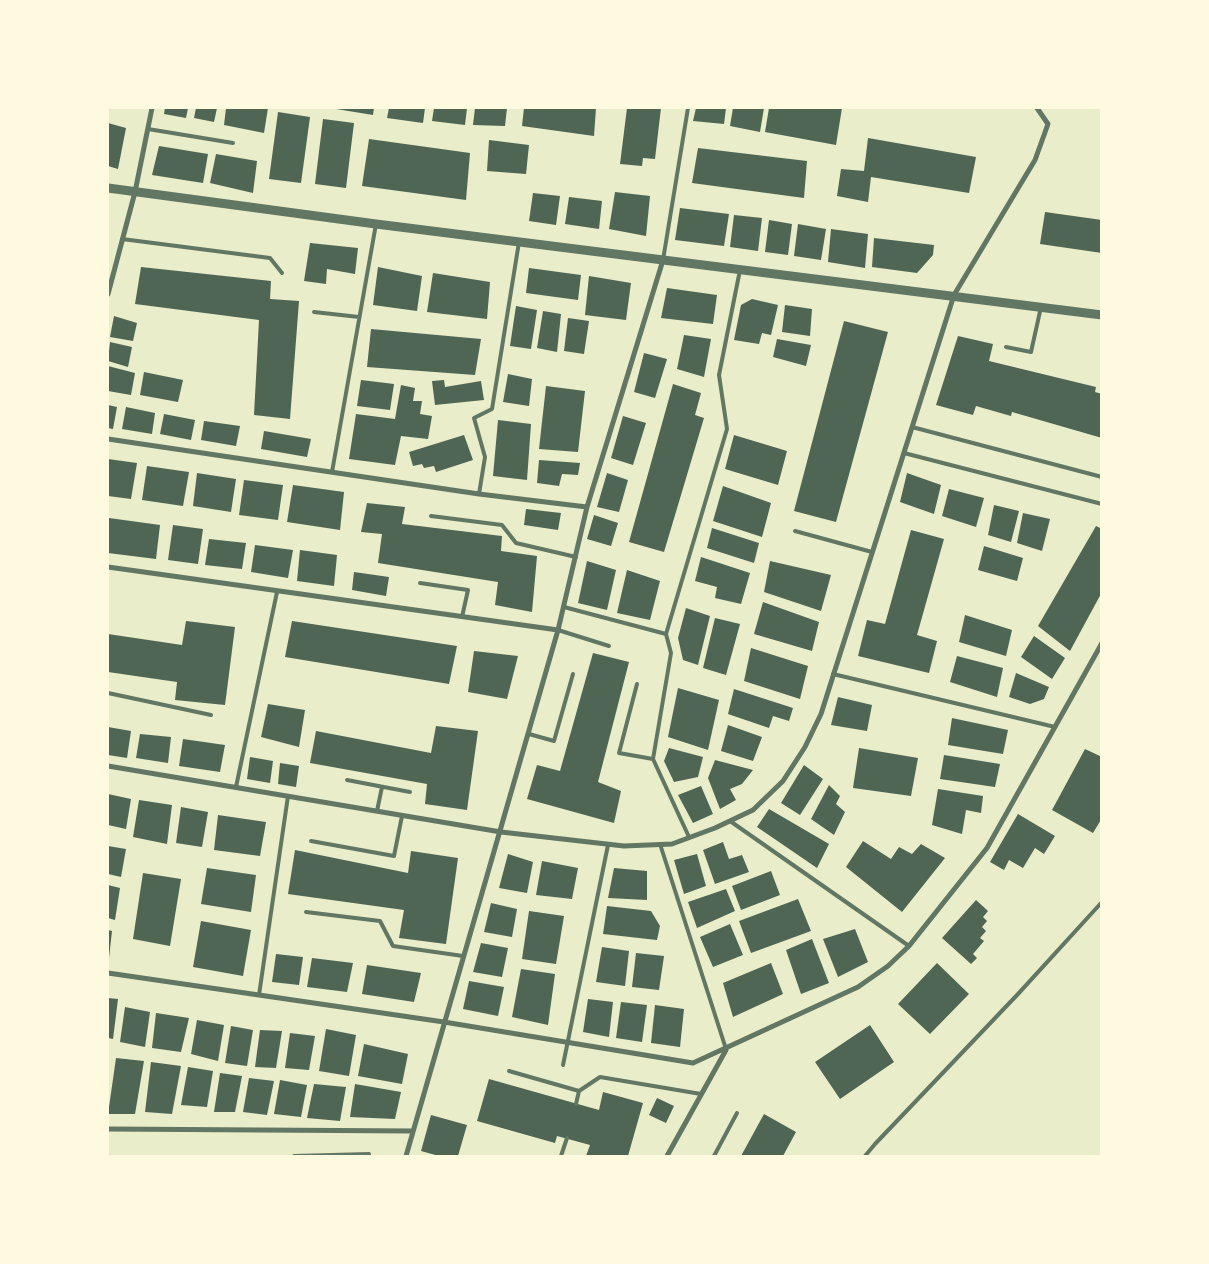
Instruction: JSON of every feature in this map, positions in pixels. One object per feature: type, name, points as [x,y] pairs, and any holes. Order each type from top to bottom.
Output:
[{"type":"street","points":[[108,294],[135,192],[152,108]]},
{"type":"street","points":[[108,766],[501,832],[608,845],[672,844],[753,810],[783,781],[805,747],[821,714],[954,295],[1034,160],[1048,124],[1037,108]]},
{"type":"street","points":[[108,188],[376,224],[1102,315]]},
{"type":"street","points":[[406,1156],[529,734],[564,607],[587,507],[663,260]]},
{"type":"street","points":[[108,438],[479,494],[587,507]]},
{"type":"street","points":[[108,567],[558,630]]},
{"type":"street","points":[[108,973],[444,1022],[693,1063],[858,987],[888,966],[909,946],[987,848],[1102,643]]},
{"type":"street","points":[[667,1156],[726,1049]]},
{"type":"street","points":[[108,1129],[413,1131]]},
{"type":"lane","points":[[663,260],[688,108]]},
{"type":"lane","points":[[148,129],[233,144]]},
{"type":"lane","points":[[332,472],[376,224]]},
{"type":"lane","points":[[122,239],[270,258],[282,273]]},
{"type":"lane","points":[[479,494],[485,457],[474,418],[492,409],[519,242]]},
{"type":"lane","points":[[689,837],[654,760],[671,653],[666,634],[727,429],[719,375],[740,270]]},
{"type":"lane","points":[[1006,347],[1031,352],[1040,307]]},
{"type":"lane","points":[[314,312],[359,317]]},
{"type":"lane","points":[[912,427],[1102,477]]},
{"type":"lane","points":[[904,453],[1102,504]]},
{"type":"lane","points":[[432,516],[502,525],[516,543],[576,557]]},
{"type":"lane","points":[[795,531],[872,552]]},
{"type":"lane","points":[[420,584],[468,590],[462,617]]},
{"type":"lane","points":[[236,787],[277,592]]},
{"type":"lane","points":[[564,607],[666,634]]},
{"type":"lane","points":[[558,630],[609,646]]},
{"type":"lane","points":[[529,734],[554,741],[573,674]]},
{"type":"lane","points":[[833,674],[1056,727]]},
{"type":"lane","points":[[637,684],[619,753],[654,760]]},
{"type":"lane","points":[[108,693],[211,716]]},
{"type":"lane","points":[[347,780],[410,792]]},
{"type":"lane","points":[[377,811],[382,786]]},
{"type":"lane","points":[[259,995],[288,796]]},
{"type":"lane","points":[[311,841],[394,856],[402,816]]},
{"type":"lane","points":[[730,821],[909,946]]},
{"type":"lane","points":[[660,844],[726,1049]]},
{"type":"lane","points":[[563,1065],[608,845]]},
{"type":"lane","points":[[865,1156],[1013,1000],[1102,902]]},
{"type":"lane","points":[[306,912],[380,921],[393,946],[463,956]]},
{"type":"lane","points":[[509,1071],[579,1091]]},
{"type":"lane","points":[[576,1104],[579,1091],[600,1076],[701,1094]]},
{"type":"lane","points":[[714,1156],[737,1113]]},
{"type":"lane","points":[[562,1156],[567,1138]]},
{"type":"lane","points":[[294,1156],[369,1154],[368,1156]]},
{"type":"building","points":[[165,108],[188,108],[186,118],[164,114]]},
{"type":"building","points":[[196,108],[217,108],[214,122],[194,118]]},
{"type":"building","points":[[226,108],[268,108],[264,133],[224,125]]},
{"type":"building","points":[[330,108],[374,108],[373,115]]},
{"type":"building","points":[[389,108],[425,108],[423,123],[387,118]]},
{"type":"building","points":[[434,108],[467,108],[465,125],[432,121]]},
{"type":"building","points":[[475,108],[507,108],[505,126],[473,125]]},
{"type":"building","points":[[524,108],[596,108],[594,136],[522,126]]},
{"type":"building","points":[[627,108],[661,108],[655,159],[643,158],[642,166],[620,164]]},
{"type":"building","points":[[696,108],[726,108],[724,124],[693,121]]},
{"type":"building","points":[[733,108],[764,108],[760,132],[730,126]]},
{"type":"building","points":[[769,108],[842,108],[836,145],[765,132]]},
{"type":"building","points":[[278,112],[310,117],[301,183],[269,179]]},
{"type":"building","points":[[323,119],[354,123],[346,188],[315,184]]},
{"type":"building","points":[[108,123],[126,128],[118,169],[108,166]]},
{"type":"building","points":[[868,138],[976,157],[969,193],[871,177],[868,202],[837,196],[841,169],[864,171]]},
{"type":"building","points":[[369,139],[470,153],[466,200],[362,186]]},
{"type":"building","points":[[489,140],[529,145],[526,174],[487,171]]},
{"type":"building","points":[[159,146],[208,154],[203,183],[152,175]]},
{"type":"building","points":[[698,148],[807,161],[804,198],[692,183]]},
{"type":"building","points":[[216,154],[257,161],[253,193],[210,183]]},
{"type":"building","points":[[615,192],[650,196],[646,236],[609,229]]},
{"type":"building","points":[[533,193],[560,196],[556,225],[529,221]]},
{"type":"building","points":[[569,197],[602,201],[599,229],[565,224]]},
{"type":"building","points":[[680,208],[729,214],[724,246],[675,240]]},
{"type":"building","points":[[1045,212],[1102,220],[1102,253],[1040,244]]},
{"type":"building","points":[[734,215],[762,218],[758,251],[730,247]]},
{"type":"building","points":[[769,220],[792,224],[788,255],[765,252]]},
{"type":"building","points":[[798,224],[826,229],[821,260],[794,256]]},
{"type":"building","points":[[831,229],[868,234],[865,268],[828,262]]},
{"type":"building","points":[[874,238],[934,245],[933,255],[917,273],[872,267]]},
{"type":"building","points":[[310,243],[358,248],[355,274],[327,269],[326,284],[304,281]]},
{"type":"building","points":[[141,267],[271,281],[270,299],[299,301],[290,419],[254,415],[259,320],[135,304]]},
{"type":"building","points":[[378,267],[422,276],[417,311],[373,305]]},
{"type":"building","points":[[529,268],[581,275],[578,300],[526,293]]},
{"type":"building","points":[[433,273],[490,282],[487,319],[427,312]]},
{"type":"building","points":[[589,276],[631,283],[626,320],[585,315]]},
{"type":"building","points":[[667,288],[717,295],[713,324],[661,318]]},
{"type":"building","points":[[752,299],[778,305],[771,335],[762,333],[759,344],[734,340],[741,305]]},
{"type":"building","points":[[785,305],[812,309],[810,336],[782,332]]},
{"type":"building","points":[[516,306],[537,310],[531,349],[510,346]]},
{"type":"building","points":[[543,311],[561,314],[557,352],[537,348]]},
{"type":"building","points":[[114,316],[137,323],[133,341],[110,337]]},
{"type":"building","points":[[568,318],[589,321],[584,354],[564,351]]},
{"type":"building","points":[[844,321],[888,332],[836,522],[794,511]]},
{"type":"building","points":[[371,329],[481,339],[475,375],[367,367]]},
{"type":"building","points":[[684,335],[711,339],[704,377],[677,369]]},
{"type":"building","points":[[958,336],[993,344],[989,361],[1096,387],[1095,392],[1102,394],[1102,438],[1012,412],[1011,416],[976,406],[973,415],[936,405]]},
{"type":"building","points":[[777,339],[811,345],[806,366],[773,357]]},
{"type":"building","points":[[110,342],[132,347],[128,367],[108,361]]},
{"type":"building","points":[[644,353],[667,359],[655,398],[634,392]]},
{"type":"building","points":[[108,366],[135,373],[131,395],[108,391]]},
{"type":"building","points":[[144,372],[183,380],[178,402],[140,395]]},
{"type":"building","points":[[508,374],[532,379],[529,406],[503,402]]},
{"type":"building","points":[[361,380],[394,384],[390,410],[357,406]]},
{"type":"building","points":[[444,380],[445,387],[481,381],[484,400],[435,405],[432,381]]},
{"type":"building","points":[[673,384],[701,393],[695,415],[704,418],[664,552],[629,542]]},
{"type":"building","points":[[401,385],[415,388],[413,401],[422,401],[420,414],[432,416],[428,439],[401,436],[395,465],[349,459],[356,414],[395,419]]},
{"type":"building","points":[[546,386],[585,391],[578,452],[539,449]]},
{"type":"building","points":[[108,405],[117,407],[113,429],[108,428]]},
{"type":"building","points":[[126,407],[155,413],[152,434],[122,429]]},
{"type":"building","points":[[164,414],[195,420],[191,440],[160,434]]},
{"type":"building","points":[[623,416],[646,423],[633,465],[611,458]]},
{"type":"building","points":[[498,420],[531,424],[527,480],[493,476]]},
{"type":"building","points":[[204,421],[240,426],[236,446],[201,440]]},
{"type":"building","points":[[264,431],[311,439],[307,457],[261,449]]},
{"type":"building","points":[[464,435],[473,460],[436,472],[434,466],[424,468],[422,464],[413,466],[409,452]]},
{"type":"building","points":[[734,435],[787,451],[778,485],[725,469]]},
{"type":"building","points":[[108,459],[137,463],[131,499],[108,496]]},
{"type":"building","points":[[539,460],[580,463],[578,475],[562,474],[559,486],[537,483]]},
{"type":"building","points":[[147,466],[189,472],[183,506],[142,500]]},
{"type":"building","points":[[197,473],[236,479],[231,512],[193,506]]},
{"type":"building","points":[[607,473],[628,480],[619,512],[597,507]]},
{"type":"building","points":[[907,473],[941,485],[934,514],[900,502]]},
{"type":"building","points":[[244,480],[283,485],[278,520],[239,515]]},
{"type":"building","points":[[293,485],[344,492],[340,530],[287,522]]},
{"type":"building","points":[[723,486],[771,503],[762,537],[713,521]]},
{"type":"building","points":[[949,489],[984,498],[976,527],[942,516]]},
{"type":"building","points":[[367,503],[405,507],[402,524],[502,536],[501,551],[537,556],[532,612],[495,605],[498,582],[378,563],[382,534],[361,532]]},
{"type":"building","points":[[994,505],[1019,511],[1011,542],[988,535]]},
{"type":"building","points":[[526,509],[561,513],[558,530],[524,525]]},
{"type":"building","points":[[1023,513],[1050,519],[1042,551],[1017,543]]},
{"type":"building","points":[[594,515],[618,523],[611,546],[587,539]]},
{"type":"building","points":[[109,518],[160,525],[156,559],[108,553]]},
{"type":"building","points":[[173,525],[203,529],[198,564],[168,560]]},
{"type":"building","points":[[1096,526],[1102,529],[1102,592],[1070,651],[1038,626]]},
{"type":"building","points":[[712,528],[759,543],[754,563],[707,548]]},
{"type":"building","points":[[911,530],[944,539],[917,635],[937,641],[929,673],[858,656],[867,620],[885,624]]},
{"type":"building","points":[[209,539],[246,543],[242,569],[205,565]]},
{"type":"building","points":[[255,545],[293,550],[288,578],[251,572]]},
{"type":"building","points":[[984,546],[1023,558],[1017,581],[978,570]]},
{"type":"building","points":[[300,550],[337,555],[334,586],[297,581]]},
{"type":"building","points":[[701,557],[750,573],[741,604],[715,598],[717,587],[695,581]]},
{"type":"building","points":[[587,561],[616,570],[607,610],[578,603]]},
{"type":"building","points":[[770,561],[831,575],[821,611],[764,592]]},
{"type":"building","points":[[627,570],[660,581],[650,620],[617,613]]},
{"type":"building","points":[[354,572],[389,577],[386,596],[352,590]]},
{"type":"building","points":[[763,602],[819,622],[812,651],[754,634]]},
{"type":"building","points":[[686,608],[710,616],[698,665],[683,660],[678,638]]},
{"type":"building","points":[[965,615],[1012,630],[1006,656],[959,642]]},
{"type":"building","points":[[715,618],[740,624],[726,675],[703,668]]},
{"type":"building","points":[[186,621],[235,627],[225,705],[175,700],[177,682],[108,672],[108,634],[182,645]]},
{"type":"building","points":[[292,621],[457,646],[449,684],[285,657]]},
{"type":"building","points":[[1034,636],[1065,658],[1052,679],[1021,657]]},
{"type":"building","points":[[751,648],[808,666],[800,699],[744,681]]},
{"type":"building","points":[[474,651],[518,656],[507,699],[468,692]]},
{"type":"building","points":[[593,653],[629,662],[598,782],[621,791],[614,823],[527,799],[537,765],[560,771]]},
{"type":"building","points":[[957,656],[1003,668],[997,697],[950,682]]},
{"type":"building","points":[[1016,673],[1049,687],[1044,699],[1030,704],[1009,697]]},
{"type":"building","points":[[678,688],[719,700],[708,750],[668,737]]},
{"type":"building","points":[[734,689],[793,708],[789,721],[773,716],[769,728],[728,714]]},
{"type":"building","points":[[838,697],[872,705],[867,731],[831,725]]},
{"type":"building","points":[[268,704],[305,710],[299,747],[261,737]]},
{"type":"building","points":[[952,718],[1008,730],[1003,754],[948,745]]},
{"type":"building","points":[[728,725],[762,737],[753,761],[721,751]]},
{"type":"building","points":[[436,726],[478,731],[467,810],[425,804],[427,784],[310,763],[316,731],[431,753]]},
{"type":"building","points":[[108,727],[131,731],[127,758],[108,755]]},
{"type":"building","points":[[140,734],[171,737],[168,763],[136,758]]},
{"type":"building","points":[[183,739],[225,745],[220,772],[179,766]]},
{"type":"building","points":[[669,748],[703,757],[698,777],[674,782],[664,761]]},
{"type":"building","points":[[859,748],[918,758],[911,796],[853,788]]},
{"type":"building","points":[[1085,749],[1102,757],[1102,818],[1093,833],[1052,810]]},
{"type":"building","points":[[944,755],[1000,764],[995,787],[940,779]]},
{"type":"building","points":[[250,757],[273,761],[270,783],[247,779]]},
{"type":"building","points":[[715,760],[753,770],[742,784],[730,789],[736,800],[720,809],[708,778]]},
{"type":"building","points":[[280,763],[299,766],[296,787],[278,784]]},
{"type":"building","points":[[804,765],[823,779],[800,815],[781,803]]},
{"type":"building","points":[[829,785],[840,796],[836,804],[845,812],[834,835],[811,819]]},
{"type":"building","points":[[701,786],[713,814],[693,823],[678,795]]},
{"type":"building","points":[[938,789],[983,796],[981,813],[966,810],[962,834],[932,825]]},
{"type":"building","points":[[108,794],[131,799],[126,829],[108,825]]},
{"type":"building","points":[[139,800],[172,805],[167,844],[133,837]]},
{"type":"building","points":[[181,807],[208,812],[202,847],[176,843]]},
{"type":"building","points":[[769,809],[829,844],[817,868],[757,827]]},
{"type":"building","points":[[1018,814],[1055,836],[1044,854],[1035,848],[1023,868],[1009,860],[1004,870],[990,862]]},
{"type":"building","points":[[218,815],[266,822],[260,856],[214,850]]},
{"type":"building","points":[[863,841],[891,859],[899,847],[912,854],[921,844],[945,858],[902,912],[846,867]]},
{"type":"building","points":[[723,842],[729,859],[742,855],[749,872],[715,884],[703,850]]},
{"type":"building","points":[[108,846],[126,849],[121,877],[108,874]]},
{"type":"building","points":[[295,850],[408,873],[411,851],[458,858],[446,944],[399,938],[404,910],[288,894]]},
{"type":"building","points":[[508,854],[533,862],[527,893],[499,888]]},
{"type":"building","points":[[697,854],[706,886],[684,894],[674,860]]},
{"type":"building","points":[[542,861],[578,868],[572,899],[536,895]]},
{"type":"building","points":[[207,868],[256,875],[251,912],[201,904]]},
{"type":"building","points":[[614,868],[647,871],[647,900],[608,898]]},
{"type":"building","points":[[771,871],[780,895],[741,910],[732,886]]},
{"type":"building","points":[[143,873],[181,879],[170,946],[133,939]]},
{"type":"building","points":[[108,885],[120,888],[115,920],[108,918]]},
{"type":"building","points":[[726,889],[735,911],[697,928],[688,902]]},
{"type":"building","points":[[798,899],[811,931],[751,953],[739,921]]},
{"type":"building","points":[[976,900],[988,911],[983,917],[987,921],[982,927],[986,931],[980,938],[984,941],[973,954],[977,958],[971,964],[942,938]]},
{"type":"building","points":[[491,903],[517,909],[512,937],[484,932]]},
{"type":"building","points":[[607,906],[651,911],[660,926],[657,940],[603,934]]},
{"type":"building","points":[[529,911],[564,916],[556,964],[522,959]]},
{"type":"building","points":[[201,921],[251,930],[243,976],[193,967]]},
{"type":"building","points":[[730,924],[743,955],[713,967],[700,937]]},
{"type":"building","points":[[855,929],[868,962],[838,977],[823,939]]},
{"type":"building","points":[[108,930],[112,931],[109,958],[108,958]]},
{"type":"building","points":[[812,939],[829,983],[801,994],[786,950]]},
{"type":"building","points":[[481,943],[508,948],[502,977],[473,972]]},
{"type":"building","points":[[602,947],[629,951],[625,986],[596,982]]},
{"type":"building","points":[[636,953],[664,956],[659,990],[632,987]]},
{"type":"building","points":[[276,954],[303,957],[299,985],[272,982]]},
{"type":"building","points":[[312,958],[353,963],[347,992],[307,987]]},
{"type":"building","points":[[771,963],[783,994],[733,1017],[723,983]]},
{"type":"building","points":[[937,963],[969,994],[930,1034],[898,1004]]},
{"type":"building","points":[[367,965],[421,973],[414,1002],[362,994]]},
{"type":"building","points":[[521,969],[555,974],[548,1025],[512,1017]]},
{"type":"building","points":[[469,981],[504,987],[498,1016],[463,1009]]},
{"type":"building","points":[[108,998],[118,999],[113,1039],[108,1038]]},
{"type":"building","points":[[588,999],[613,1002],[609,1037],[583,1032]]},
{"type":"building","points":[[621,1002],[647,1005],[642,1042],[616,1038]]},
{"type":"building","points":[[655,1005],[684,1009],[680,1047],[651,1043]]},
{"type":"building","points":[[125,1007],[150,1012],[145,1047],[120,1042]]},
{"type":"building","points":[[156,1013],[189,1018],[181,1052],[152,1048]]},
{"type":"building","points":[[197,1020],[224,1025],[218,1061],[191,1054]]},
{"type":"building","points":[[870,1025],[894,1062],[840,1099],[815,1062]]},
{"type":"building","points":[[231,1026],[253,1030],[247,1066],[225,1063]]},
{"type":"building","points":[[326,1029],[356,1035],[349,1076],[319,1071]]},
{"type":"building","points":[[260,1030],[282,1031],[276,1068],[255,1067]]},
{"type":"building","points":[[290,1033],[315,1036],[309,1070],[285,1068]]},
{"type":"building","points":[[364,1044],[408,1054],[402,1084],[358,1076]]},
{"type":"building","points":[[116,1058],[144,1061],[135,1114],[108,1114]]},
{"type":"building","points":[[151,1062],[181,1066],[172,1114],[145,1112]]},
{"type":"building","points":[[188,1067],[213,1071],[207,1107],[181,1105]]},
{"type":"building","points":[[220,1073],[242,1076],[235,1112],[214,1112]]},
{"type":"building","points":[[249,1078],[274,1081],[267,1115],[243,1112]]},
{"type":"building","points":[[489,1079],[599,1110],[603,1092],[643,1103],[628,1156],[586,1156],[590,1145],[557,1136],[555,1143],[477,1121]]},
{"type":"building","points":[[280,1080],[307,1085],[301,1117],[274,1114]]},
{"type":"building","points":[[314,1084],[346,1087],[340,1121],[307,1118]]},
{"type":"building","points":[[355,1084],[401,1092],[395,1119],[350,1117]]},
{"type":"building","points":[[657,1098],[674,1106],[666,1123],[649,1115]]},
{"type":"building","points":[[764,1114],[796,1132],[783,1156],[741,1156]]},
{"type":"building","points":[[431,1115],[467,1125],[458,1156],[439,1156],[421,1151]]}]
